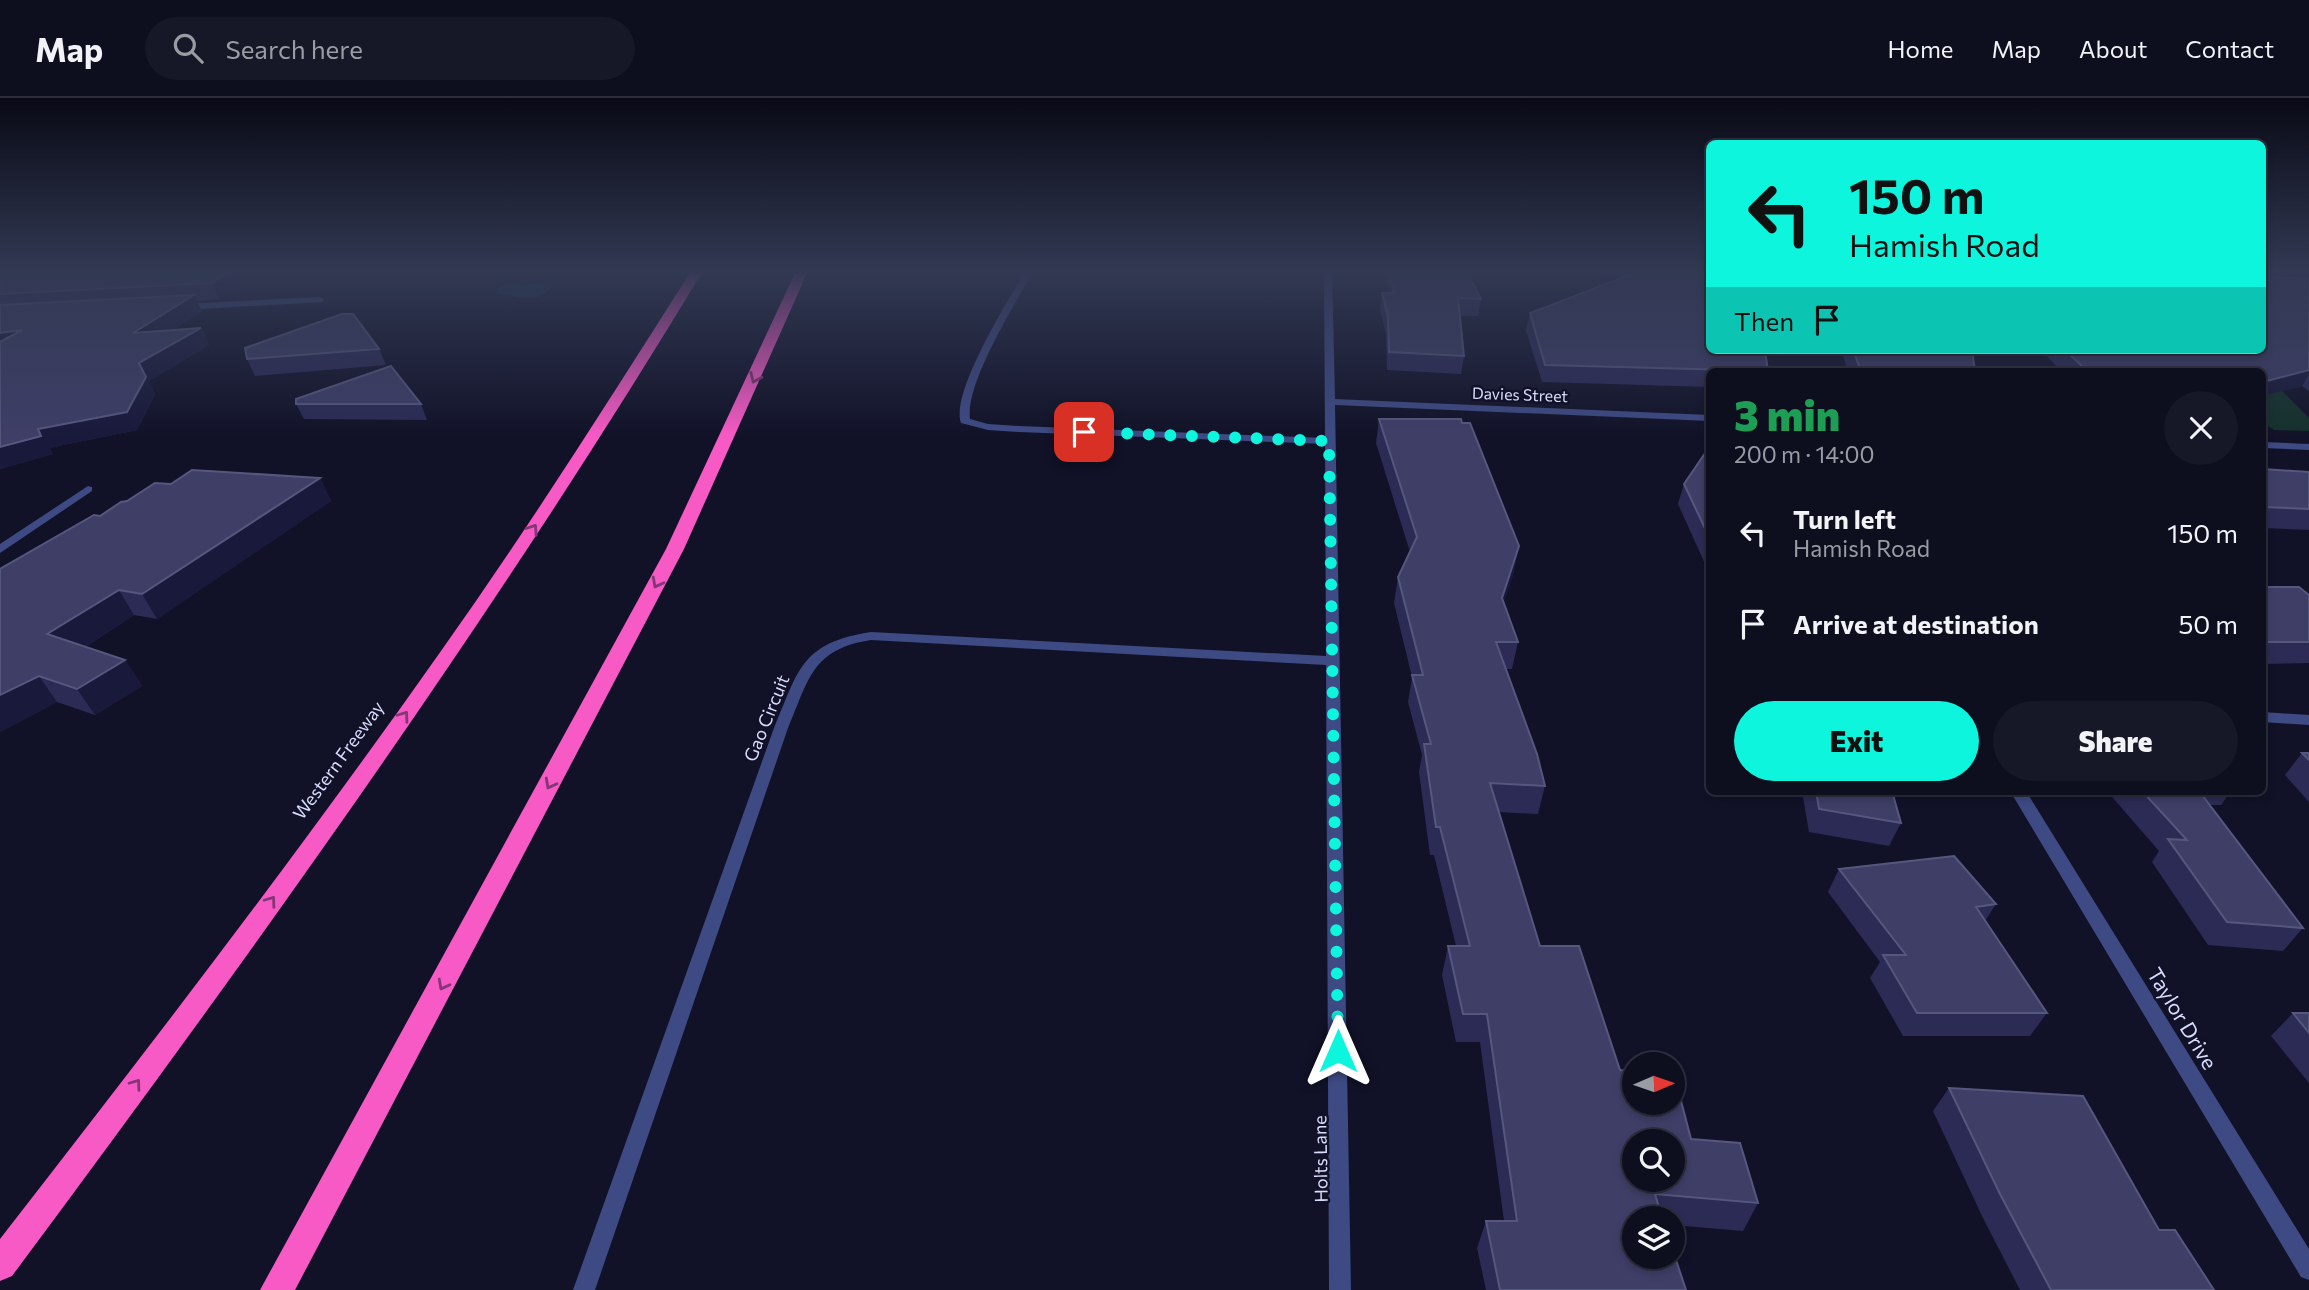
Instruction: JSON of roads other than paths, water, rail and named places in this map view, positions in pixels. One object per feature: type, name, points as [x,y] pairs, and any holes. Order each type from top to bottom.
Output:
[{"type":"highway","name":"Western Freeway","points":[[0,1265],[96,1139],[422,690],[545,511],[662,327]]},
{"type":"highway","points":[[277,1290],[376,1111],[675,550],[777,327]]},
{"type":"highway","points":[[0,1250],[96,1139]]},
{"type":"street","points":[[1000,327],[969,385],[962,407],[961,416],[965,421],[988,427],[1019,429],[1329,441]]},
{"type":"street","name":"Holts Lane","points":[[1328,327],[1340,1290]]},
{"type":"street","name":"Davies Street","points":[[1328,402],[1706,418]]},
{"type":"street","points":[[2266,445],[2309,447]]},
{"type":"street","points":[[0,549],[88,489]]},
{"type":"street","name":"Gao Circuit","points":[[584,1290],[781,728],[808,666],[823,649],[846,638],[871,636],[1333,661]]},
{"type":"street","points":[[2266,717],[2309,720]]},
{"type":"street","name":"Taylor Drive","points":[[2020,795],[2306,1260]]}]
